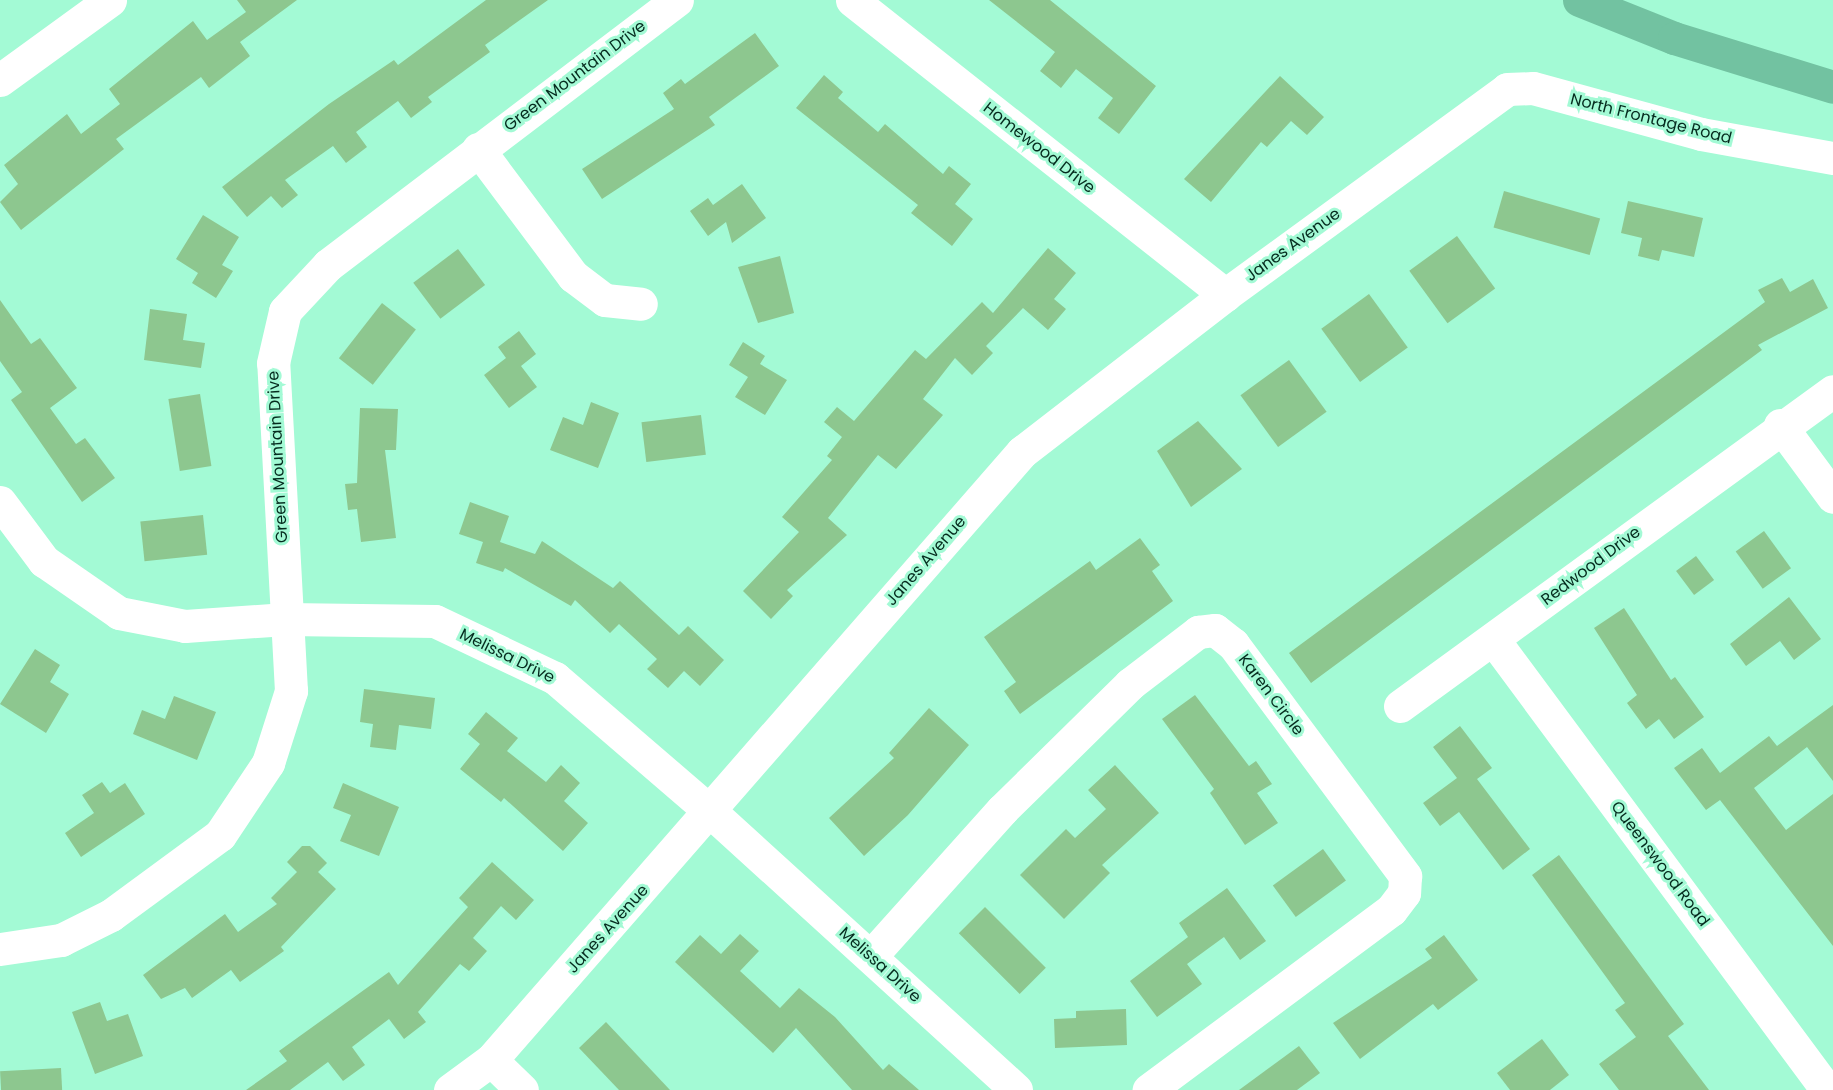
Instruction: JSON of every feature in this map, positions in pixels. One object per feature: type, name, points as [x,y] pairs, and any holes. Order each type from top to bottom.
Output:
[{"type":"highway","points":[[1579,0],[1674,38],[1833,87]]},
{"type":"street","points":[[0,80],[110,0]]},
{"type":"street","name":"Green Mountain Drive","points":[[0,949],[60,940],[111,915],[220,836],[268,763],[291,691],[273,363],[285,311],[328,265],[677,0]]},
{"type":"street","name":"Homewood Drive","points":[[852,0],[1225,295]]},
{"type":"street","name":"North Frontage Road","points":[[1475,111],[1507,89],[1533,88],[1701,134],[1833,158]]},
{"type":"street","name":"Janes Avenue","points":[[450,1090],[491,1060],[712,813],[1022,452],[1225,295],[1475,111]]},
{"type":"street","points":[[478,149],[573,276],[605,300],[641,304]]},
{"type":"street","name":"Redwood Drive","points":[[1400,706],[1780,425],[1833,391]]},
{"type":"street","points":[[1780,425],[1833,497]]},
{"type":"street","name":"Melissa Drive","points":[[0,502],[44,561],[119,613],[185,626],[286,619],[435,621],[555,678],[712,813],[1016,1090]]},
{"type":"street","name":"Karen Circle","points":[[871,956],[1002,810],[1130,684],[1198,632],[1215,630],[1233,644],[1405,876],[1404,893],[1391,910],[1149,1090]]},
{"type":"street","name":"Queenswood Road","points":[[1493,639],[1827,1090]]},
{"type":"street","points":[[491,1060],[522,1090]]},
{"type":"building","points":[[237,0],[297,0],[240,42],[250,56],[209,88],[201,77],[116,139],[124,149],[21,230],[0,202],[18,184],[4,165],[67,114],[81,134],[120,104],[109,89],[193,21],[207,40],[246,12]]},
{"type":"building","points":[[486,0],[548,0],[485,45],[490,52],[428,97],[432,102],[411,118],[398,101],[356,132],[367,147],[346,163],[333,146],[285,180],[298,195],[282,208],[271,196],[247,217],[222,187],[329,104],[394,60],[398,65]]},
{"type":"building","points":[[989,0],[1050,0],[1156,86],[1119,134],[1098,118],[1113,98],[1076,69],[1061,88],[1040,71],[1055,52]]},
{"type":"building","points":[[755,33],[779,66],[709,117],[715,125],[602,199],[582,169],[674,109],[663,93],[681,79],[685,84]]},
{"type":"building","points":[[824,75],[843,92],[838,98],[878,132],[885,124],[943,174],[949,166],[971,184],[955,204],[973,219],[952,246],[911,213],[918,205],[796,108]]},
{"type":"building","points":[[1280,76],[1324,117],[1307,135],[1291,121],[1267,147],[1261,142],[1211,202],[1184,179]]},
{"type":"building","points":[[742,184],[766,218],[732,243],[726,222],[708,236],[690,211],[708,198],[713,205]]},
{"type":"building","points":[[1504,191],[1600,219],[1590,255],[1494,228]]},
{"type":"building","points":[[1628,201],[1703,218],[1694,257],[1662,250],[1659,261],[1638,256],[1642,238],[1621,233]]},
{"type":"building","points":[[203,215],[239,237],[222,265],[233,271],[216,298],[192,283],[198,273],[176,259]]},
{"type":"building","points":[[1457,236],[1495,289],[1447,323],[1409,271]]},
{"type":"building","points":[[1048,248],[1076,273],[1054,299],[1066,309],[1048,330],[1023,308],[986,346],[993,353],[972,375],[955,358],[923,399],[943,415],[896,469],[878,455],[828,518],[847,535],[787,590],[793,596],[771,619],[743,591],[799,532],[782,517],[832,460],[827,456],[842,437],[824,422],[837,407],[854,421],[915,350],[926,359],[982,302],[993,313]]},
{"type":"building","points":[[458,249],[485,285],[440,319],[413,283]]},
{"type":"building","points":[[780,256],[794,313],[758,323],[738,267]]},
{"type":"building","points":[[1782,278],[1790,292],[1813,279],[1828,308],[1758,345],[1762,350],[1311,683],[1289,653],[1765,302],[1758,290]]},
{"type":"building","points":[[1369,294],[1408,347],[1360,382],[1321,329]]},
{"type":"building","points":[[0,300],[31,344],[40,338],[77,388],[50,408],[76,444],[85,438],[115,478],[82,502],[11,400],[22,392],[0,361]]},
{"type":"building","points":[[382,303],[416,329],[373,385],[339,358]]},
{"type":"building","points":[[150,309],[187,314],[183,340],[205,343],[201,368],[144,360]]},
{"type":"building","points":[[519,331],[536,354],[521,366],[537,387],[509,408],[484,375],[506,358],[498,347]]},
{"type":"building","points":[[743,342],[765,356],[760,364],[787,380],[765,415],[735,397],[748,377],[729,365]]},
{"type":"building","points":[[1289,360],[1327,412],[1278,447],[1240,395]]},
{"type":"building","points":[[200,394],[211,466],[180,471],[168,399]]},
{"type":"building","points":[[591,402],[619,413],[598,468],[550,450],[563,417],[583,425]]},
{"type":"building","points":[[360,408],[398,409],[396,450],[385,450],[396,538],[361,542],[357,509],[348,510],[345,484],[357,483]]},
{"type":"building","points":[[701,415],[706,455],[646,462],[641,422]]},
{"type":"building","points":[[1198,421],[1242,469],[1191,507],[1157,451]]},
{"type":"building","points":[[470,502],[509,516],[500,542],[535,554],[542,541],[613,588],[620,581],[679,635],[688,626],[724,660],[700,686],[684,671],[668,688],[647,669],[657,659],[619,624],[610,633],[575,600],[571,606],[505,568],[503,572],[476,563],[483,542],[459,534]]},
{"type":"building","points":[[203,515],[207,555],[145,561],[140,522]]},
{"type":"building","points":[[1764,531],[1791,568],[1763,589],[1736,552]]},
{"type":"building","points":[[1140,538],[1160,565],[1152,571],[1173,601],[1020,714],[1004,691],[1016,682],[984,637],[1090,561],[1096,570]]},
{"type":"building","points":[[1696,556],[1714,580],[1694,595],[1676,571]]},
{"type":"building","points":[[1789,597],[1821,639],[1794,660],[1780,641],[1746,666],[1730,644]]},
{"type":"building","points":[[1624,608],[1671,680],[1675,677],[1704,717],[1674,739],[1659,719],[1646,729],[1627,703],[1637,695],[1594,628]]},
{"type":"building","points":[[35,649],[60,665],[50,682],[69,694],[46,733],[0,704]]},
{"type":"building","points":[[364,689],[435,698],[431,729],[399,725],[396,750],[370,747],[373,724],[360,722]]},
{"type":"building","points":[[1195,695],[1249,766],[1256,761],[1272,784],[1257,793],[1278,823],[1245,845],[1210,793],[1214,789],[1162,719]]},
{"type":"building","points":[[174,696],[216,712],[197,760],[133,734],[142,710],[165,719]]},
{"type":"building","points":[[1833,705],[1833,781],[1807,747],[1754,788],[1786,830],[1833,794],[1833,946],[1720,800],[1706,810],[1674,768],[1702,748],[1720,773],[1769,736],[1777,746]]},
{"type":"building","points":[[929,708],[969,745],[908,815],[864,856],[829,818],[894,758],[889,753]]},
{"type":"building","points":[[486,712],[518,738],[507,751],[546,782],[561,765],[580,783],[564,801],[588,823],[563,851],[504,798],[501,802],[460,769],[480,744],[468,734]]},
{"type":"building","points":[[1460,726],[1492,768],[1477,779],[1530,849],[1503,870],[1459,812],[1440,826],[1423,803],[1457,778],[1433,747]]},
{"type":"building","points":[[1115,765],[1159,813],[1102,865],[1110,873],[1064,919],[1020,875],[1066,829],[1075,838],[1106,809],[1088,790]]},
{"type":"building","points":[[102,782],[110,793],[125,783],[145,814],[81,857],[65,833],[94,813],[82,795]]},
{"type":"building","points":[[343,783],[399,807],[379,856],[340,841],[351,815],[333,808]]},
{"type":"building","points":[[302,846],[310,846],[327,863],[318,872],[336,889],[281,947],[284,951],[240,982],[231,970],[192,998],[185,988],[161,999],[143,975],[225,914],[238,932],[277,904],[271,898],[297,872],[287,862]]},
{"type":"building","points":[[1323,849],[1346,881],[1296,917],[1273,885]]},
{"type":"building","points":[[1559,855],[1684,1024],[1668,1036],[1709,1090],[1619,1090],[1599,1064],[1636,1037],[1615,1010],[1625,1003],[1532,875]]},
{"type":"building","points":[[492,862],[534,900],[516,920],[501,906],[473,938],[487,951],[469,971],[460,964],[418,1012],[426,1022],[404,1039],[389,1019],[352,1047],[365,1065],[343,1081],[328,1062],[290,1090],[246,1090],[287,1061],[279,1051],[389,972],[398,985],[468,907],[459,898]]},
{"type":"building","points":[[1227,888],[1266,941],[1240,960],[1224,937],[1187,964],[1202,984],[1157,1017],[1130,981],[1188,937],[1179,923]]},
{"type":"building","points":[[985,907],[1046,968],[1020,994],[959,933]]},
{"type":"building","points":[[740,934],[759,951],[740,971],[780,1008],[799,988],[835,1017],[883,1070],[889,1064],[919,1090],[852,1090],[796,1028],[773,1053],[675,962],[700,935],[721,954]]},
{"type":"building","points":[[1444,935],[1478,980],[1438,1010],[1433,1004],[1360,1059],[1333,1023],[1432,958],[1425,949]]},
{"type":"building","points":[[100,1002],[107,1021],[128,1014],[143,1056],[95,1074],[72,1012]]},
{"type":"building","points":[[1126,1009],[1127,1045],[1055,1048],[1054,1019],[1076,1018],[1076,1011]]},
{"type":"building","points":[[606,1022],[670,1090],[619,1090],[579,1048]]},
{"type":"building","points":[[1542,1039],[1569,1075],[1550,1090],[1510,1090],[1497,1073]]},
{"type":"building","points":[[1299,1046],[1320,1073],[1297,1090],[1239,1090]]},
{"type":"building","points":[[61,1068],[62,1090],[1,1090],[0,1071]]}]
